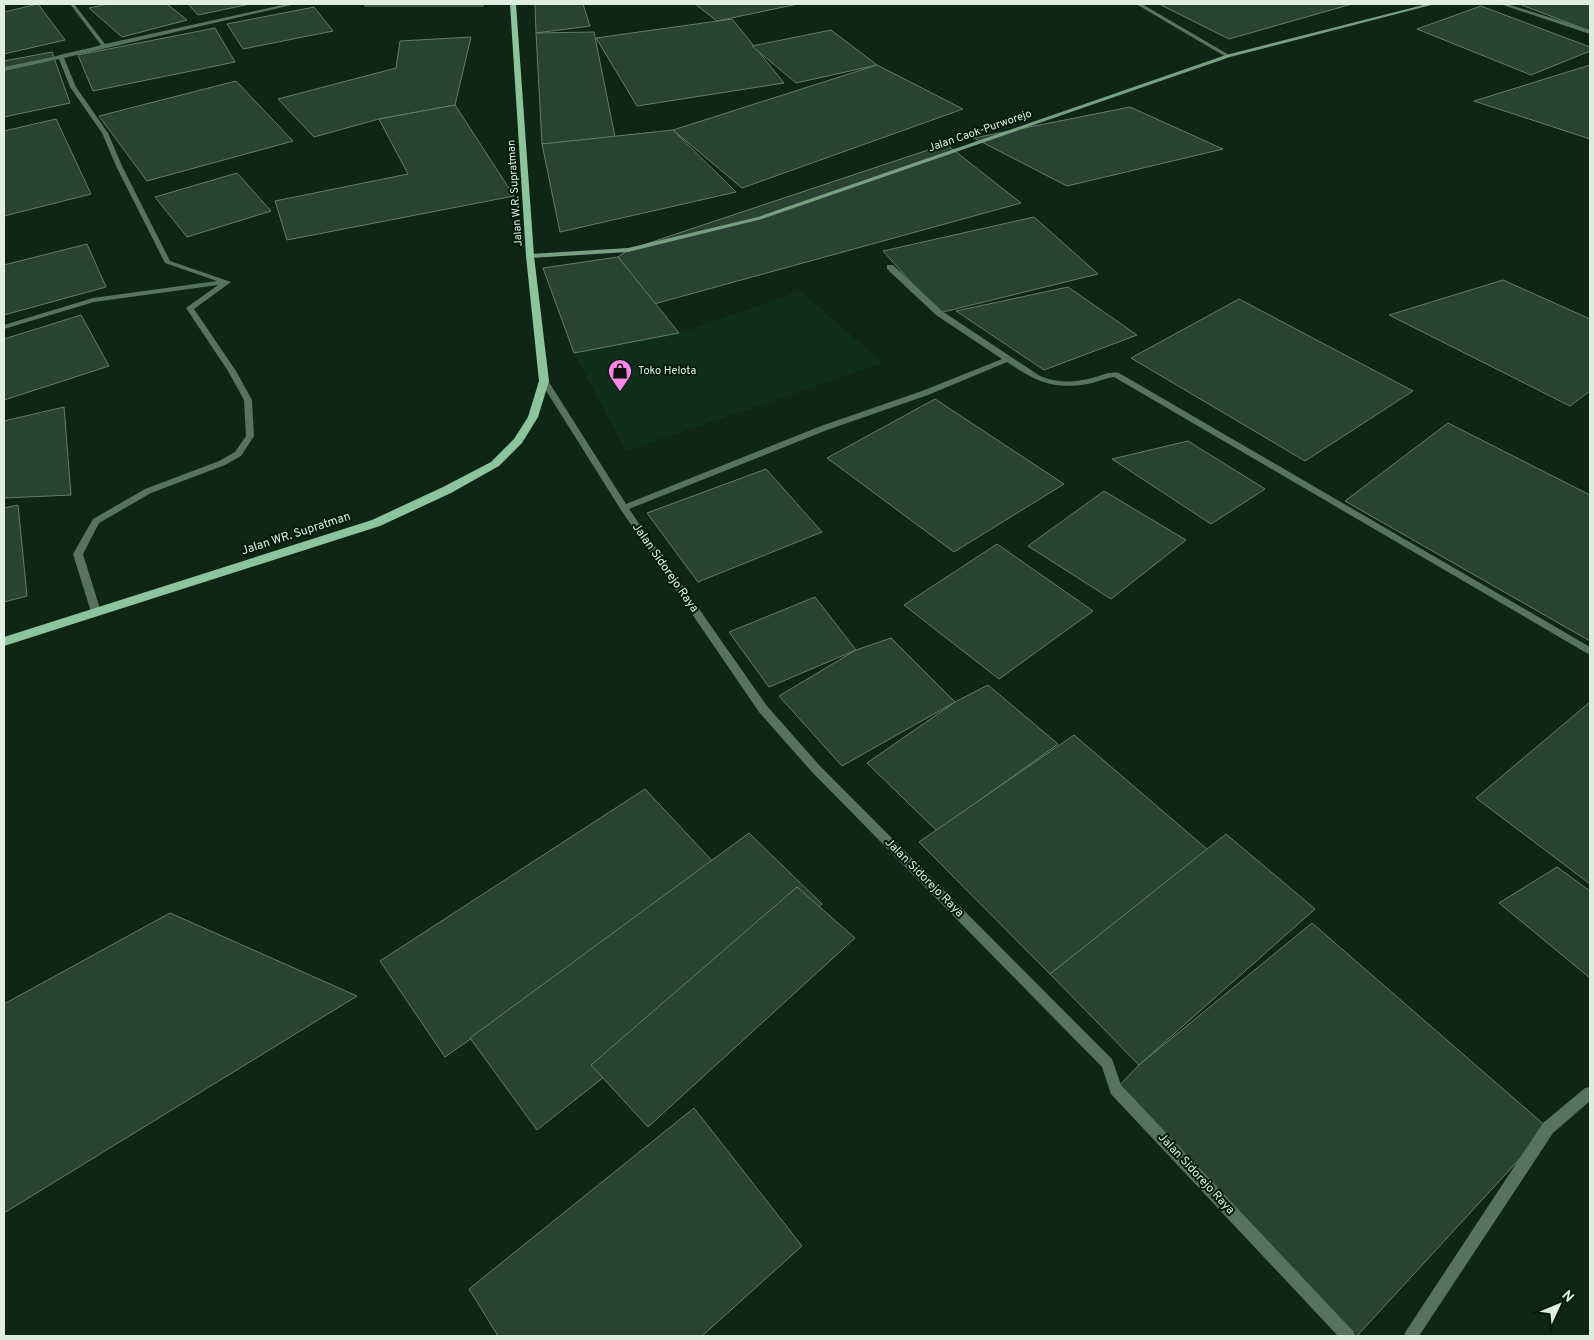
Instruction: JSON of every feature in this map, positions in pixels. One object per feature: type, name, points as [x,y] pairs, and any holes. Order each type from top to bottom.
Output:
[{"type":"main road","name":"Jalan W.R. Supratman","points":[[513,4],[530,256],[544,381]]},
{"type":"main road","name":"Jalan WR. Supratman","points":[[4,642],[376,522],[447,490],[494,464],[518,441],[533,417],[544,381]]},
{"type":"street","points":[[72,4],[104,46]]},
{"type":"street","points":[[4,69],[60,56],[78,55],[104,46],[274,6],[293,4]]},
{"type":"street","points":[[1139,4],[1228,56]]},
{"type":"street","name":"Jalan Caok-Purworejo","points":[[530,256],[628,250],[760,218],[1228,56],[1432,4]]},
{"type":"street","points":[[1503,4],[1590,32]]},
{"type":"street","points":[[60,56],[73,87],[105,133],[119,166],[168,262],[227,282]]},
{"type":"street","points":[[890,267],[939,313],[978,341],[1036,378],[1054,385],[1069,385],[1092,381],[1106,374],[1116,375],[1590,651]]},
{"type":"street","points":[[4,327],[93,300],[227,282]]},
{"type":"street","points":[[96,612],[78,554],[96,521],[148,491],[222,463],[238,454],[250,436],[248,400],[232,371],[190,308],[227,282]]},
{"type":"street","points":[[624,508],[824,428],[925,393],[1008,359]]},
{"type":"street","name":"Jalan Sidorejo Raya","points":[[544,381],[624,508],[763,709],[816,769],[1107,1063],[1116,1089],[1348,1336]]},
{"type":"street","points":[[1411,1336],[1548,1128],[1590,1093]]},
{"type":"shaded area","points":[[800,291],[883,363],[626,451],[574,353],[679,333]]},
{"type":"building","points":[[38,4],[65,40],[4,54],[4,12]]},
{"type":"building","points":[[108,4],[167,4],[187,20],[122,37],[89,8]]},
{"type":"building","points":[[188,4],[250,4],[198,15]]},
{"type":"building","points":[[365,4],[483,4],[483,6],[365,6]]},
{"type":"building","points":[[535,4],[583,4],[590,26],[536,33]]},
{"type":"building","points":[[695,4],[798,4],[717,21]]},
{"type":"building","points":[[1159,4],[1352,4],[1229,39]]},
{"type":"building","points":[[1519,4],[1590,4],[1590,31]]},
{"type":"building","points":[[1481,6],[1590,47],[1590,51],[1531,75],[1417,29]]},
{"type":"building","points":[[314,7],[333,31],[243,49],[227,24]]},
{"type":"building","points":[[732,19],[784,83],[637,106],[596,38]]},
{"type":"building","points":[[215,28],[235,62],[93,91],[78,55]]},
{"type":"building","points":[[831,30],[877,65],[796,83],[752,46]]},
{"type":"building","points":[[594,32],[615,137],[542,144],[536,33]]},
{"type":"building","points":[[471,37],[455,105],[379,119],[314,137],[278,99],[396,68],[400,41]]},
{"type":"building","points":[[52,52],[70,103],[4,117],[4,61]]},
{"type":"building","points":[[877,65],[963,109],[742,188],[673,130]]},
{"type":"building","points":[[1590,65],[1590,139],[1474,101]]},
{"type":"building","points":[[236,81],[293,141],[147,181],[99,116]]},
{"type":"building","points":[[455,105],[514,196],[287,240],[275,201],[408,174],[379,119]]},
{"type":"building","points":[[1130,107],[1223,149],[1067,186],[974,138]]},
{"type":"building","points":[[56,119],[91,194],[4,216],[4,131]]},
{"type":"building","points":[[673,130],[736,192],[560,232],[542,144]]},
{"type":"building","points":[[946,144],[1021,203],[654,304],[618,257],[628,250]]},
{"type":"building","points":[[237,173],[271,211],[187,237],[155,197]]},
{"type":"building","points":[[1034,217],[1098,274],[939,313],[883,251]]},
{"type":"building","points":[[87,244],[106,287],[4,315],[4,265]]},
{"type":"building","points":[[618,257],[679,333],[574,353],[543,268]]},
{"type":"building","points":[[1503,280],[1590,319],[1590,391],[1570,406],[1389,315]]},
{"type":"building","points":[[1068,287],[1137,335],[1044,370],[956,311]]},
{"type":"building","points":[[1239,299],[1413,391],[1305,461],[1131,358]]},
{"type":"building","points":[[81,315],[109,366],[4,400],[4,339]]},
{"type":"building","points":[[935,399],[1064,484],[954,552],[827,458]]},
{"type":"building","points":[[64,407],[71,495],[4,498],[4,421]]},
{"type":"building","points":[[1448,423],[1590,495],[1590,641],[1345,501]]},
{"type":"building","points":[[1188,441],[1265,489],[1211,524],[1112,459]]},
{"type":"building","points":[[766,469],[822,532],[698,582],[647,513]]},
{"type":"building","points":[[1104,491],[1186,540],[1111,599],[1028,546]]},
{"type":"building","points":[[18,505],[27,596],[4,602],[4,508]]},
{"type":"building","points":[[997,544],[1093,611],[999,679],[904,605]]},
{"type":"building","points":[[815,597],[856,650],[769,687],[729,632]]},
{"type":"building","points":[[891,638],[955,702],[842,766],[779,696],[856,650]]},
{"type":"building","points":[[988,685],[1058,744],[937,831],[867,763],[955,702]]},
{"type":"building","points":[[1590,702],[1590,884],[1476,798]]},
{"type":"building","points":[[1074,735],[1208,850],[1050,974],[919,842]]},
{"type":"building","points":[[645,789],[717,866],[445,1057],[380,961]]},
{"type":"building","points":[[749,833],[822,904],[537,1130],[470,1038]]},
{"type":"building","points":[[1226,834],[1315,909],[1139,1065],[1050,974]]},
{"type":"building","points":[[1557,867],[1590,891],[1590,978],[1499,903]]},
{"type":"building","points":[[797,887],[855,938],[648,1127],[591,1065]]},
{"type":"building","points":[[170,913],[357,996],[4,1213],[4,1004]]},
{"type":"building","points":[[1312,923],[1548,1128],[1357,1336],[1348,1336],[1116,1089],[1139,1065]]},
{"type":"building","points":[[694,1108],[802,1246],[702,1336],[498,1336],[469,1289]]},
{"type":"place","name":"Toko Helota","points":[[620,392]]}]
